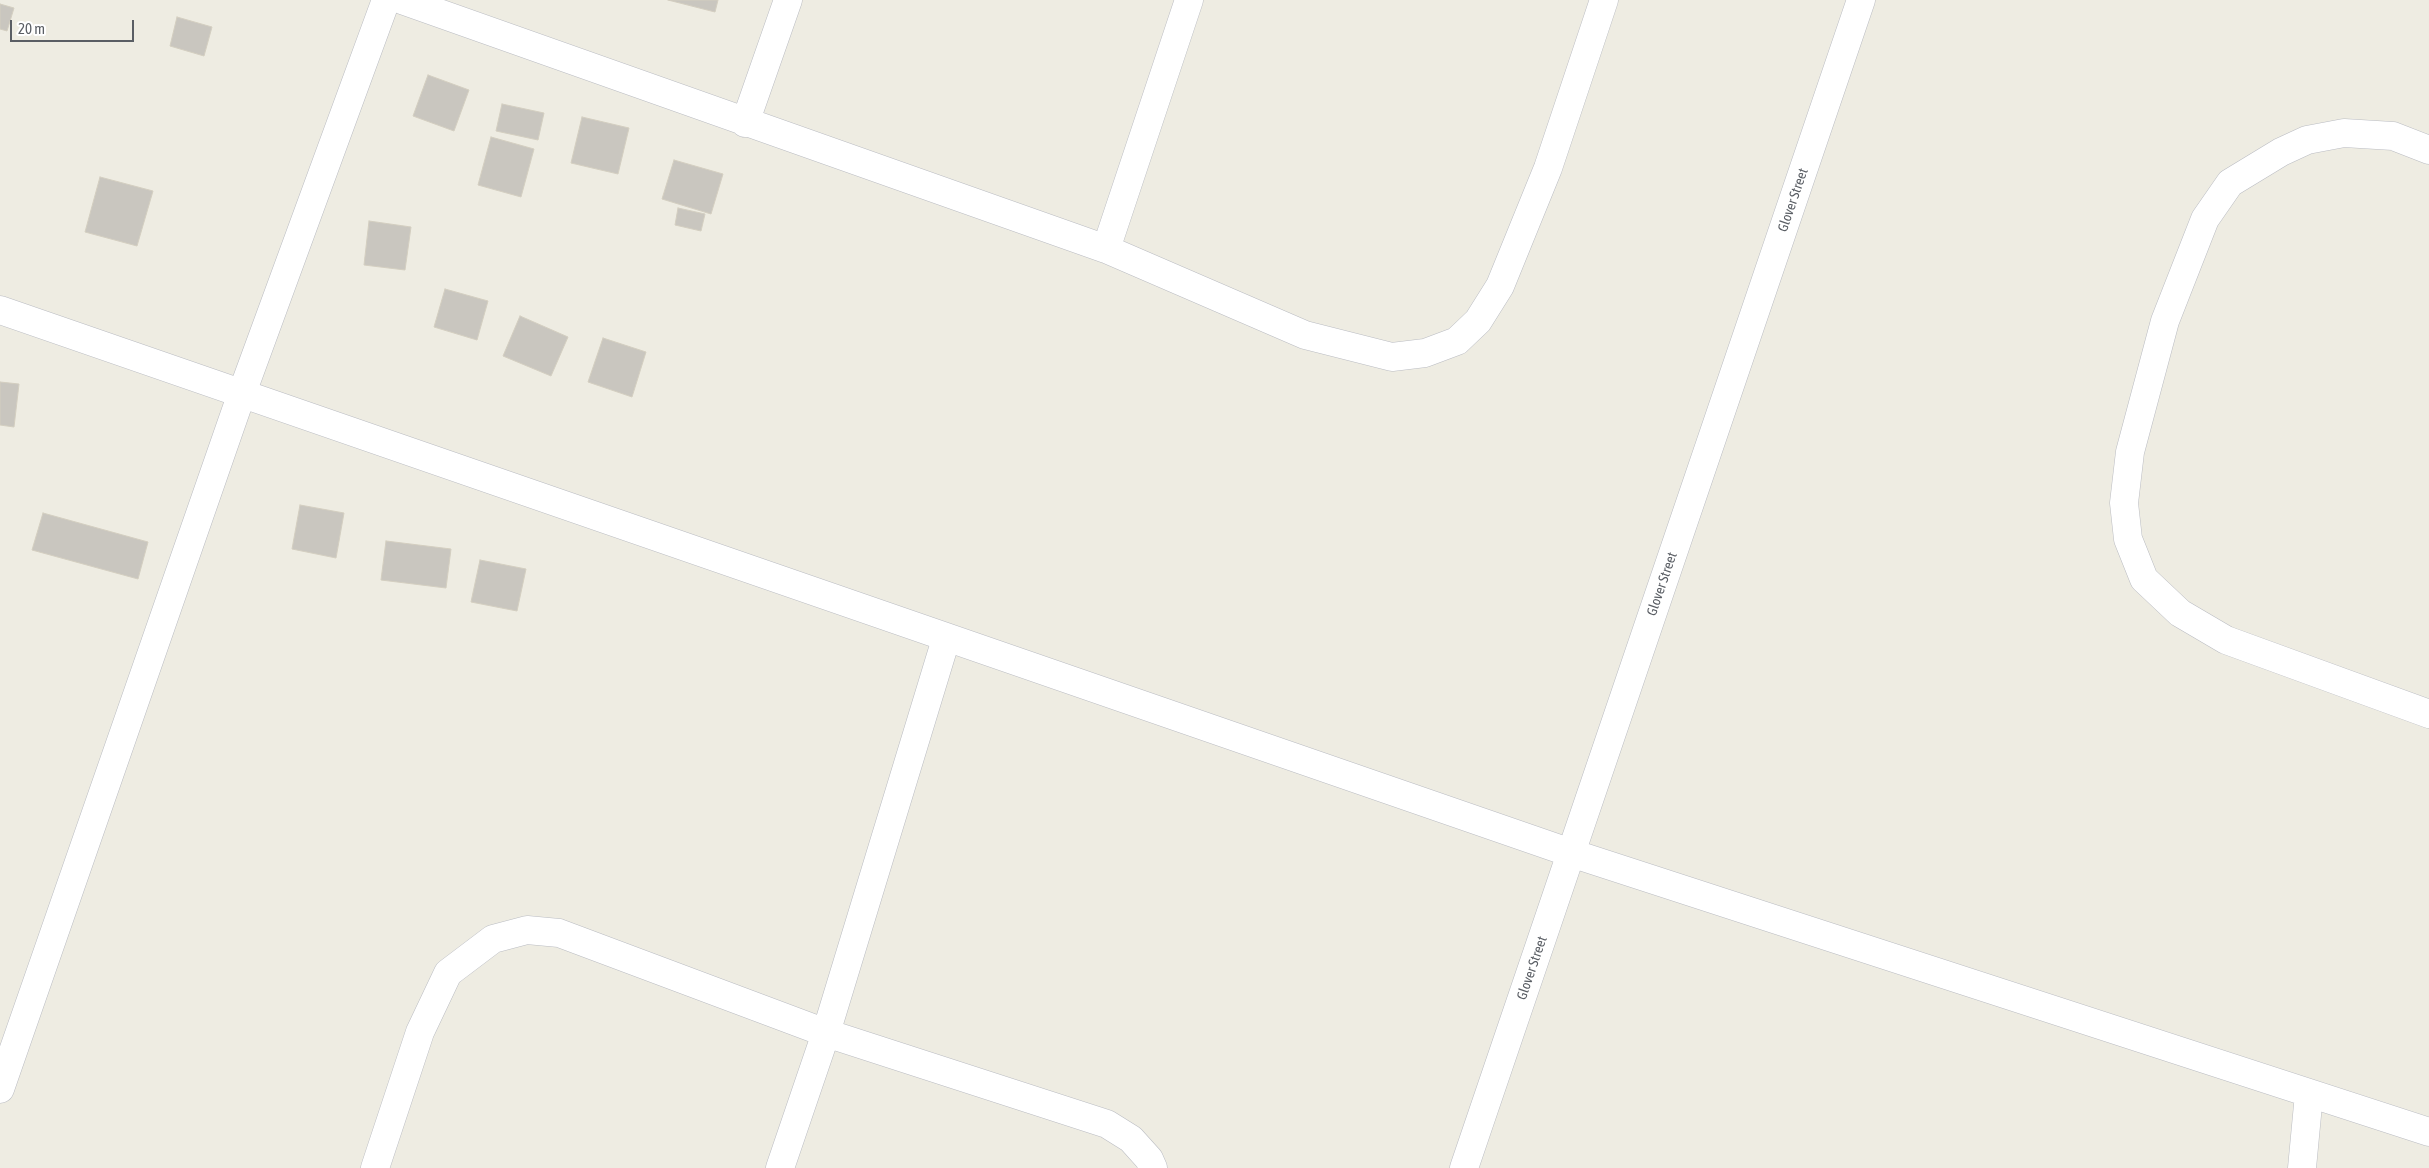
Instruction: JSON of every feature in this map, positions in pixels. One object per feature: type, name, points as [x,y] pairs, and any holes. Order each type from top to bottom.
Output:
[{"type":"street","points":[[0,1089],[242,393],[386,0]]},
{"type":"street","points":[[402,0],[1106,249],[1305,335],[1353,349],[1392,357],[1425,354],[1457,341],[1478,321],[1500,286],[1548,168],[1604,0]]},
{"type":"street","points":[[745,122],[788,0]]},
{"type":"street","points":[[1106,249],[1189,0]]},
{"type":"street","name":"Glover Street","points":[[1464,1168],[1860,0]]},
{"type":"street","points":[[2429,150],[2393,136],[2344,133],[2307,140],[2230,183],[2205,219],[2166,321],[2130,452],[2124,503],[2128,539],[2144,579],[2180,613],[2226,640],[2429,714]]},
{"type":"street","points":[[0,310],[946,639],[1571,853],[2429,1132]]},
{"type":"street","points":[[780,1168],[826,1033],[946,639]]},
{"type":"street","points":[[375,1168],[420,1032],[448,973],[493,939],[528,930],[559,933],[826,1033],[1107,1124],[1131,1139],[1150,1159],[1153,1168]]},
{"type":"street","points":[[2302,1168],[2309,1094]]},
{"type":"building","points":[[668,0],[718,0],[715,12]]},
{"type":"building","points":[[0,4],[14,8],[7,31],[0,29]]},
{"type":"building","points":[[177,17],[212,27],[204,56],[170,46]]},
{"type":"building","points":[[428,75],[469,90],[454,131],[413,116]]},
{"type":"building","points":[[502,104],[544,113],[538,140],[496,131]]},
{"type":"building","points":[[582,117],[629,128],[618,174],[571,163]]},
{"type":"building","points":[[491,137],[534,149],[521,197],[478,185]]},
{"type":"building","points":[[674,160],[723,174],[711,214],[662,199]]},
{"type":"building","points":[[100,177],[153,191],[137,246],[85,232]]},
{"type":"building","points":[[678,208],[705,214],[701,231],[675,225]]},
{"type":"building","points":[[369,221],[411,227],[405,270],[364,265]]},
{"type":"building","points":[[445,289],[488,301],[477,340],[434,327]]},
{"type":"building","points":[[520,316],[568,337],[551,376],[503,356]]},
{"type":"building","points":[[603,338],[646,352],[632,397],[588,382]]},
{"type":"building","points":[[0,382],[19,384],[14,427],[0,425]]},
{"type":"building","points":[[300,505],[344,513],[336,558],[292,549]]},
{"type":"building","points":[[43,513],[148,542],[138,579],[32,550]]},
{"type":"building","points":[[386,541],[451,549],[446,588],[381,580]]},
{"type":"building","points":[[480,560],[526,569],[517,611],[471,602]]}]
